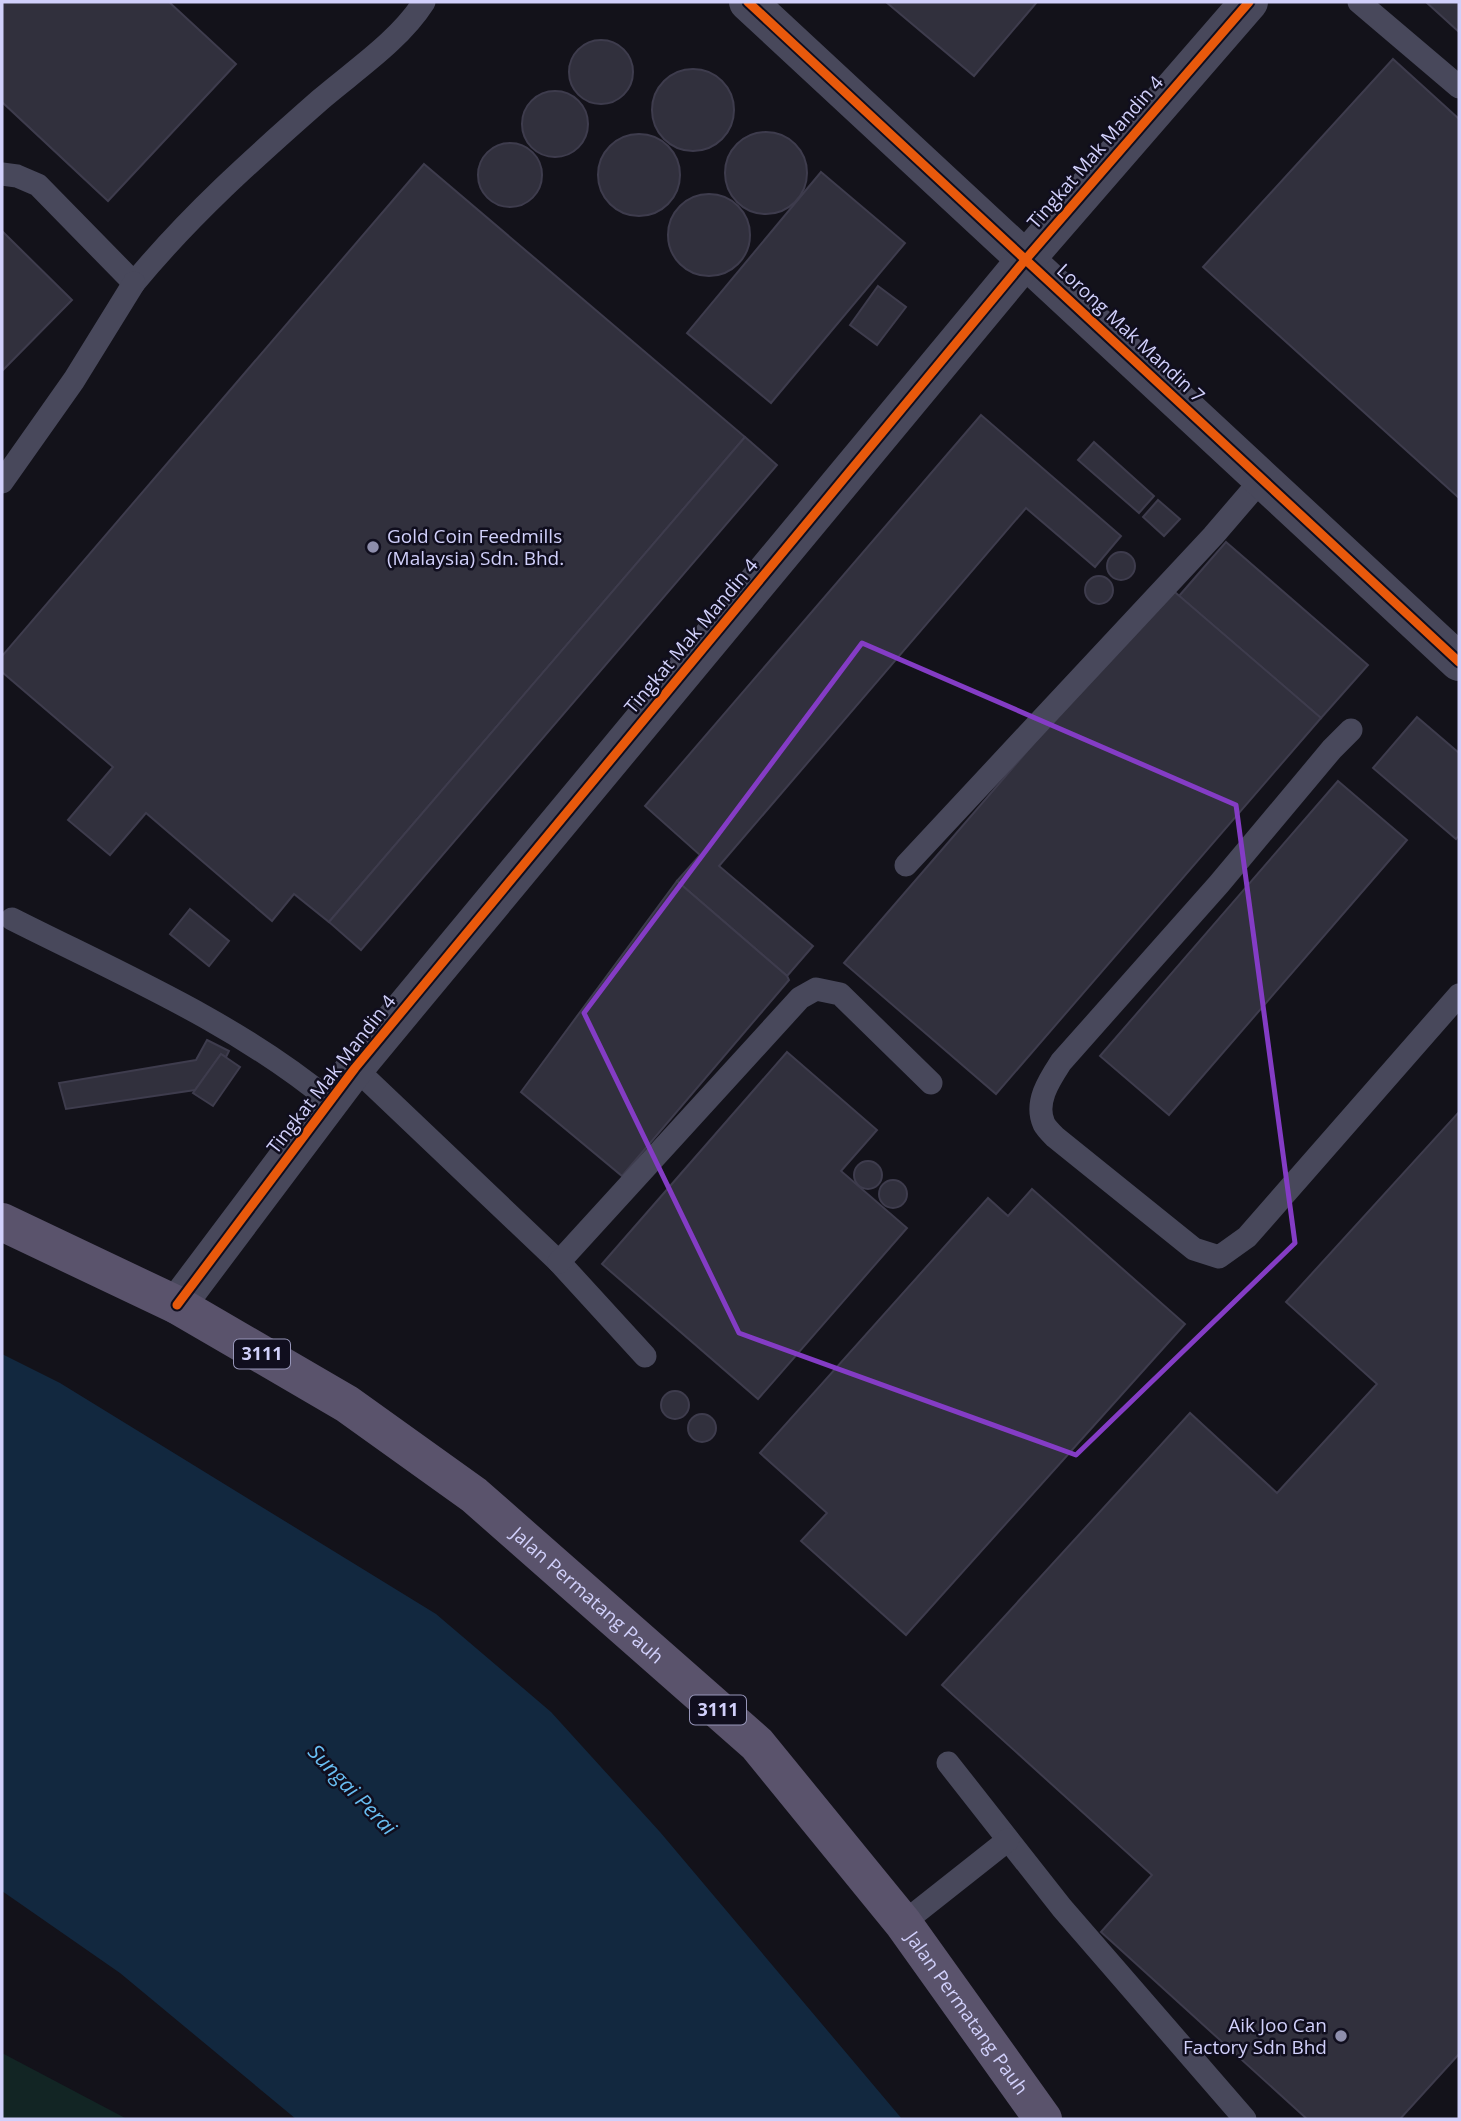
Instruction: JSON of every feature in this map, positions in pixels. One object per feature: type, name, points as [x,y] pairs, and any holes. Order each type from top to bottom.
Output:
[{"type":"main road","name":"Jalan Permatang Pauh","points":[[2,1222],[177,1305],[347,1404],[474,1494],[757,1744],[903,1923],[1043,2119]]},
{"type":"street","name":"Lorong Mak Mandin 7","points":[[748,2],[1459,662]]},
{"type":"street","name":"Tingkat Mak Mandin 4","points":[[177,1305],[355,1068],[1026,259],[1249,2]]},
{"type":"lane","points":[[2,482],[74,380],[134,283],[167,243],[229,180],[396,36],[424,2]]},
{"type":"lane","points":[[1359,2],[1459,87]]},
{"type":"lane","points":[[2,174],[17,176],[38,185],[134,283]]},
{"type":"lane","points":[[906,865],[1213,536],[1262,479]]},
{"type":"lane","points":[[1351,730],[1061,1062],[1046,1086],[1041,1105],[1044,1123],[1055,1137],[1168,1230],[1194,1249],[1219,1257],[1247,1237],[1459,995]]},
{"type":"lane","points":[[12,919],[224,1027],[277,1060],[330,1101]]},
{"type":"lane","points":[[559,1262],[800,998],[816,989],[840,993],[931,1083]]},
{"type":"lane","points":[[355,1068],[559,1262],[645,1356]]},
{"type":"lane","points":[[948,1763],[1062,1908],[1245,2119]]},
{"type":"lane","points":[[903,1923],[1008,1840]]},
{"type":"highlighted area","points":[[862,643],[1236,805],[1295,1243],[1076,1455],[739,1333],[584,1013]]},
{"type":"green space","points":[[2,2053],[127,2119],[2,2119]]},
{"type":"water","name":"Sungai Perai","points":[[2,1354],[60,1383],[436,1614],[551,1712],[660,1832],[902,2119],[296,2119],[120,1973],[2,1891]]},
{"type":"building","points":[[2,2],[169,2],[236,64],[108,201],[2,102]]},
{"type":"building","points":[[886,2],[1037,2],[974,76]]},
{"type":"building","points":[[1426,2],[1459,2],[1459,32]]},
{"type":"building","points":[[595,40],[607,40],[624,49],[631,60],[631,84],[624,95],[607,104],[595,104],[583,99],[574,90],[569,78],[569,66],[574,54],[583,45]]},
{"type":"building","points":[[1393,59],[1459,119],[1459,498],[1203,267]]},
{"type":"building","points":[[693,69],[709,72],[722,81],[731,94],[734,110],[731,126],[722,139],[709,148],[693,151],[677,148],[664,139],[655,126],[652,110],[655,94],[664,81],[677,72]]},
{"type":"building","points":[[555,91],[568,93],[578,101],[586,111],[586,137],[578,147],[568,155],[555,157],[542,155],[532,147],[524,137],[522,124],[524,111],[532,101],[542,93]]},
{"type":"building","points":[[766,132],[782,135],[795,144],[804,157],[807,173],[804,189],[795,202],[782,211],[766,214],[750,211],[737,202],[728,189],[725,173],[728,157],[737,144],[750,135]]},
{"type":"building","points":[[639,134],[655,137],[668,146],[677,159],[680,175],[677,191],[668,204],[655,213],[639,216],[623,213],[610,204],[601,191],[598,175],[601,159],[610,146],[623,137]]},
{"type":"building","points":[[504,143],[516,143],[533,152],[540,163],[540,187],[533,198],[516,207],[504,207],[492,202],[483,193],[478,181],[478,169],[483,157],[492,148]]},
{"type":"building","name":"Gold Coin Feedmills (Malaysia) Sdn. Bhd.","points":[[424,164],[745,437],[329,922],[294,894],[272,921],[146,813],[110,855],[68,820],[113,767],[2,672],[2,656]]},
{"type":"building","points":[[821,172],[905,243],[771,403],[687,333]]},
{"type":"building","points":[[709,194],[725,197],[738,206],[747,219],[750,235],[747,251],[738,264],[725,273],[709,276],[693,273],[680,264],[671,251],[668,235],[671,219],[680,206],[693,197]]},
{"type":"building","points":[[2,231],[72,300],[2,371]]},
{"type":"building","points":[[878,286],[906,307],[877,345],[850,325]]},
{"type":"building","points":[[981,415],[1121,536],[1095,567],[1026,508],[719,866],[813,946],[787,976],[677,881],[700,855],[645,806]]},
{"type":"building","points":[[745,437],[777,465],[361,950],[329,922]]},
{"type":"building","points":[[1094,442],[1154,496],[1139,513],[1078,460]]},
{"type":"building","points":[[1158,500],[1180,519],[1164,536],[1143,517]]},
{"type":"building","points":[[1226,542],[1368,665],[1321,718],[1179,596]]},
{"type":"building","points":[[1121,552],[1131,556],[1135,566],[1131,576],[1121,580],[1111,576],[1107,566],[1111,556]]},
{"type":"building","points":[[1099,576],[1109,580],[1113,590],[1109,600],[1099,604],[1089,600],[1085,590],[1089,580]]},
{"type":"building","points":[[1169,587],[1321,718],[996,1094],[844,963]]},
{"type":"building","points":[[1417,717],[1459,753],[1459,835],[1456,839],[1373,768]]},
{"type":"building","points":[[1338,781],[1407,840],[1169,1115],[1100,1056]]},
{"type":"building","points":[[677,881],[789,980],[622,1176],[521,1092]]},
{"type":"building","points":[[190,909],[229,941],[209,966],[170,934]]},
{"type":"building","points":[[207,1040],[229,1051],[226,1057],[221,1054],[195,1090],[66,1109],[59,1083],[196,1060]]},
{"type":"building","points":[[787,1052],[877,1130],[841,1171],[907,1228],[758,1399],[602,1264]]},
{"type":"building","points":[[221,1054],[240,1067],[213,1106],[193,1093]]},
{"type":"building","points":[[1459,1112],[1459,2054],[1400,2119],[1307,2119],[1101,1932],[1152,1875],[942,1685],[1190,1413],[1277,1493],[1377,1384],[1286,1302]]},
{"type":"building","points":[[868,1161],[878,1165],[882,1175],[878,1185],[868,1189],[858,1185],[854,1175],[858,1165]]},
{"type":"building","points":[[893,1180],[903,1184],[907,1194],[903,1204],[893,1208],[883,1204],[879,1194],[883,1184]]},
{"type":"building","points":[[1032,1189],[1185,1324],[906,1635],[801,1541],[827,1513],[760,1453],[988,1198],[1008,1216]]},
{"type":"building","points":[[675,1391],[685,1395],[689,1405],[685,1415],[675,1419],[665,1415],[661,1405],[665,1395]]},
{"type":"building","points":[[702,1414],[712,1418],[716,1428],[712,1438],[702,1442],[692,1438],[688,1428],[692,1418]]},
{"type":"cycle path","points":[[748,2],[1459,662]]},
{"type":"cycle path","points":[[177,1305],[355,1068],[1026,259],[1249,2]]},
{"type":"place","name":"Gold Coin Feedmills (Malaysia) Sdn. Bhd.","points":[[373,547]]},
{"type":"place","name":"Aik Joo Can Factory Sdn Bhd","points":[[1341,2036]]}]
